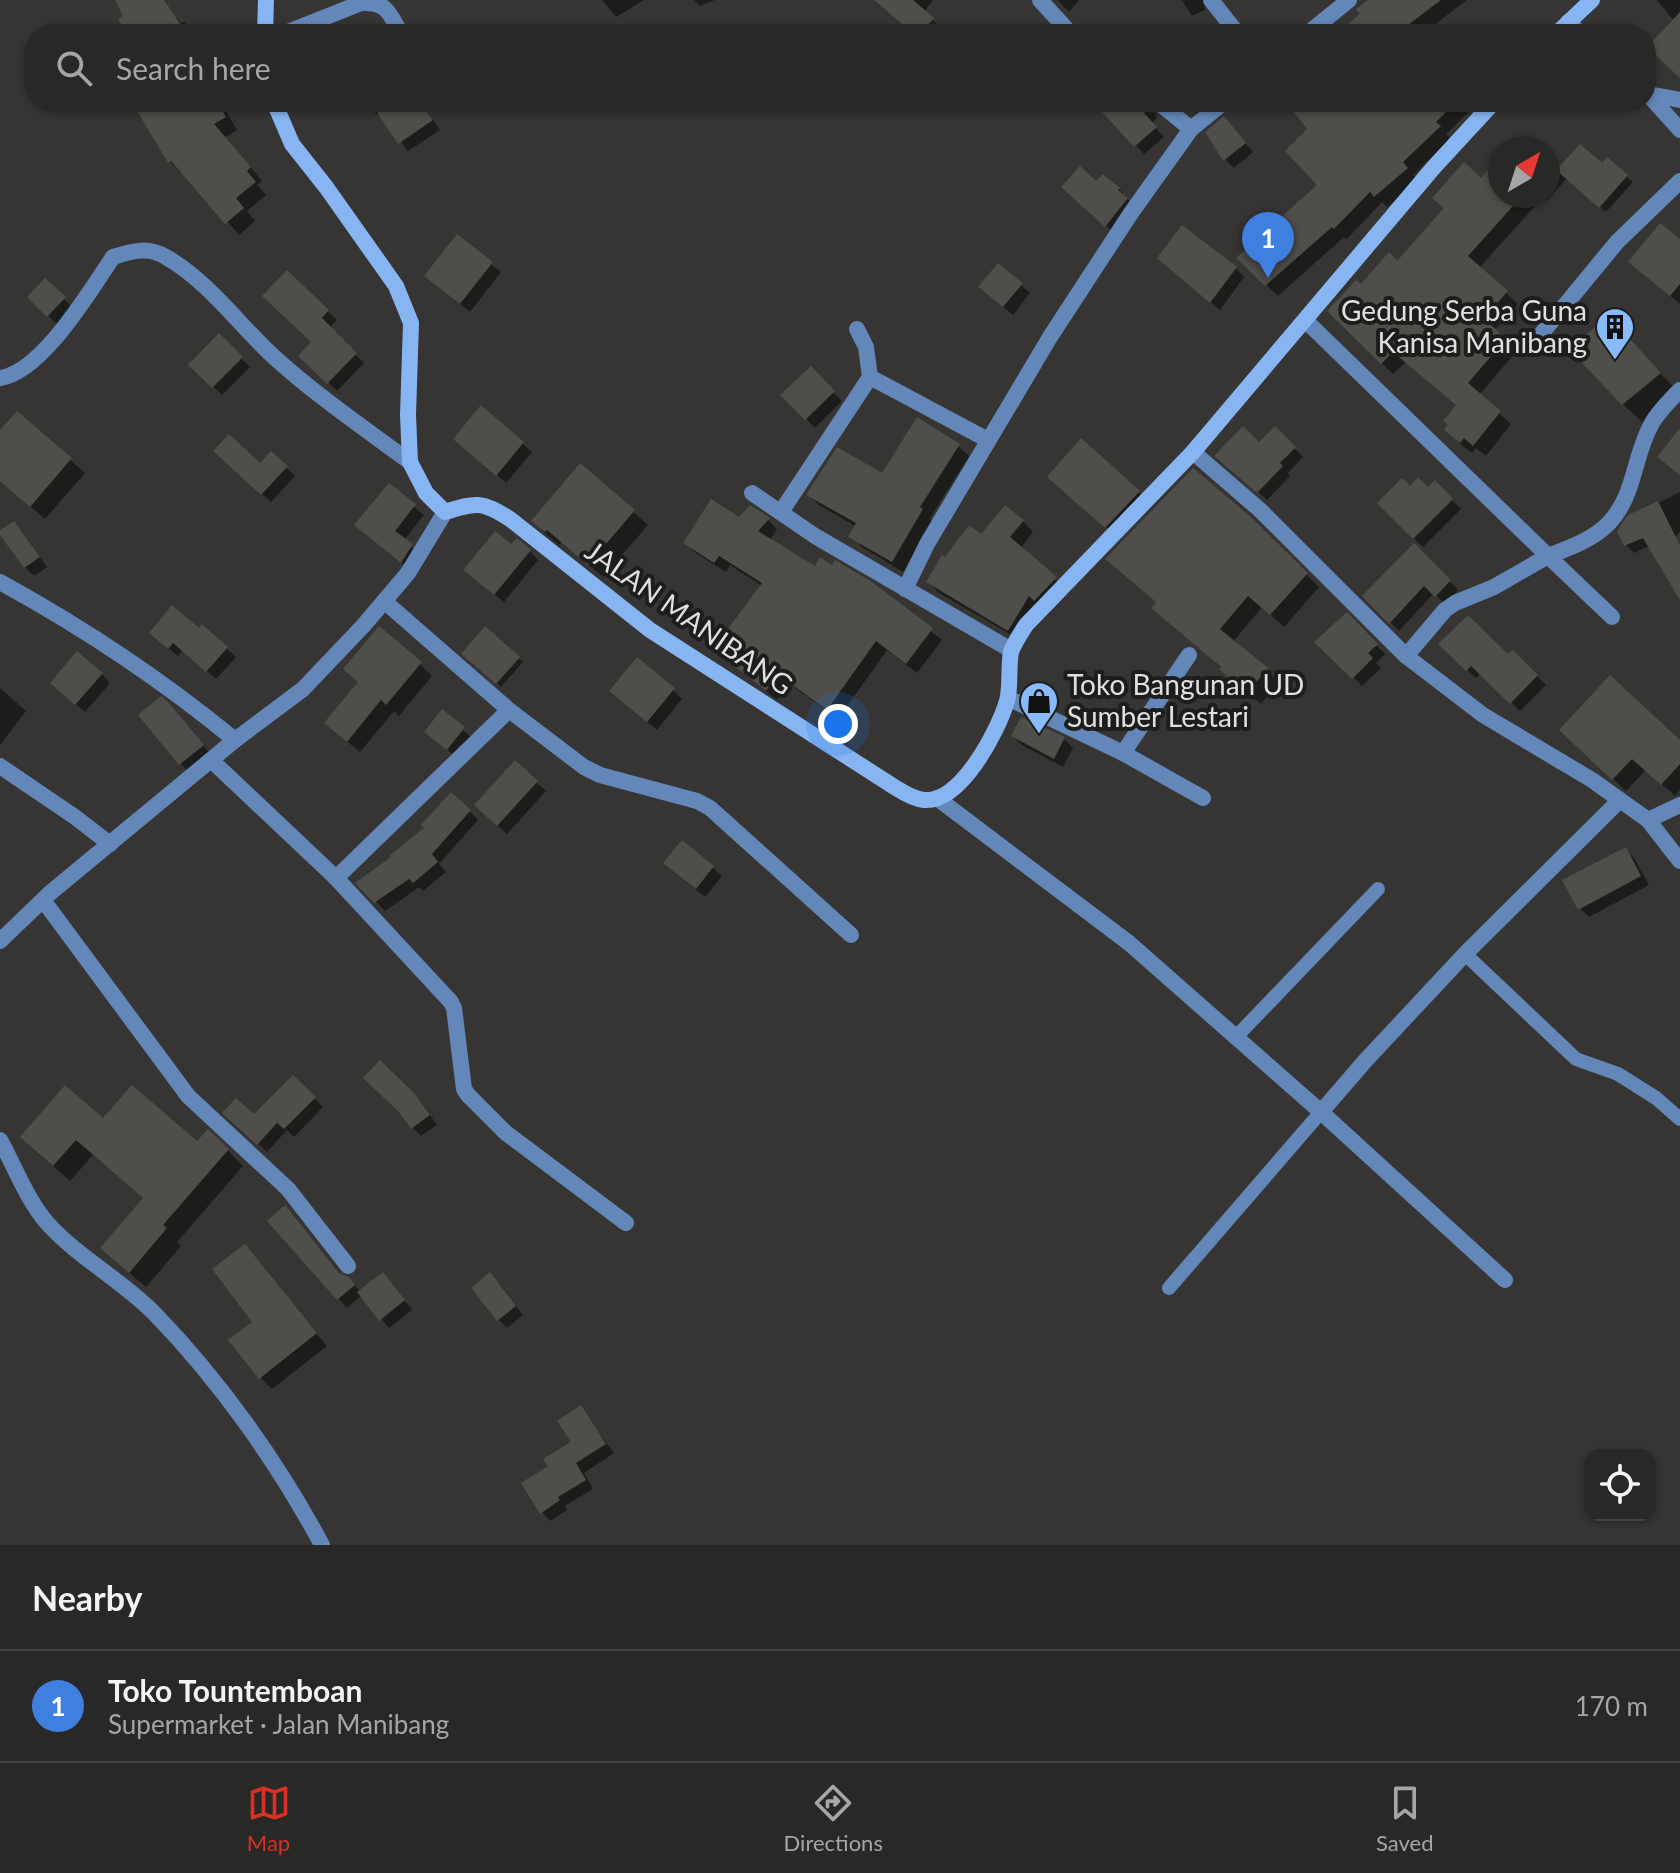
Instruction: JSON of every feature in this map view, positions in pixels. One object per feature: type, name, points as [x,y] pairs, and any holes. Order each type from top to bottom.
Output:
[{"type":"street","points":[[265,24],[266,0]]},
{"type":"street","points":[[1040,0],[1062,24]]},
{"type":"street","points":[[1211,0],[1230,24]]},
{"type":"street","points":[[1319,24],[1349,0]]},
{"type":"street","points":[[1566,24],[1592,0]]},
{"type":"street","points":[[308,24],[361,3],[375,3],[386,8],[395,24]]},
{"type":"street","points":[[1656,95],[1680,100]]},
{"type":"street","points":[[1656,103],[1680,130]]},
{"type":"street","points":[[0,941],[43,900],[235,740],[303,689],[408,573],[445,512],[426,493],[410,462],[411,323],[396,286],[292,144],[278,112]]},
{"type":"street","points":[[1170,112],[1191,129]]},
{"type":"street","points":[[905,589],[927,544],[1057,326],[1191,129],[1212,112]]},
{"type":"street","points":[[1485,112],[1434,167],[1193,452],[1026,625],[1011,650],[1008,698],[995,733],[978,760],[954,788],[937,798],[1129,943],[1505,1280]]},
{"type":"street","points":[[1542,333],[1617,242],[1680,181]]},
{"type":"street","points":[[0,378],[10,376],[35,358],[64,329],[113,257],[148,249],[165,256],[184,270],[285,366],[410,462]]},
{"type":"street","points":[[1305,320],[1612,617]]},
{"type":"street","points":[[781,512],[870,377],[866,347],[857,329]]},
{"type":"street","points":[[870,377],[988,440]]},
{"type":"street","points":[[1406,656],[1445,610],[1455,603],[1494,587],[1548,556],[1588,539],[1606,526],[1618,512],[1634,478],[1652,422],[1680,390]]},
{"type":"street","points":[[1193,452],[1260,510],[1406,656],[1483,715],[1648,820],[1680,861]]},
{"type":"street","points":[[752,493],[815,536],[1011,650]]},
{"type":"street","name":"JALAN MANIBANG","points":[[445,512],[472,503],[488,505],[650,630],[896,788],[923,800],[937,798]]},
{"type":"street","points":[[0,582],[128,658],[183,697],[235,740]]},
{"type":"street","points":[[384,601],[509,710],[593,772],[702,803],[851,935]]},
{"type":"street","points":[[1123,753],[1189,655]]},
{"type":"street","points":[[1008,698],[1123,753],[1203,798]]},
{"type":"street","points":[[336,878],[509,710]]},
{"type":"street","points":[[211,760],[336,878],[451,1002],[464,1089],[468,1095],[506,1133],[626,1223]]},
{"type":"street","points":[[0,766],[110,844]]},
{"type":"street","points":[[1321,1112],[1465,954],[1620,800]]},
{"type":"street","points":[[1648,820],[1680,805]]},
{"type":"street","points":[[43,900],[188,1096],[288,1189],[348,1266]]},
{"type":"street","points":[[0,1140],[35,1206],[49,1224],[116,1279],[175,1335],[247,1426],[322,1545]]},
{"type":"lane","points":[[1235,1038],[1378,889]]},
{"type":"lane","points":[[1465,954],[1576,1059],[1618,1074],[1656,1098],[1680,1119]]},
{"type":"lane","points":[[1169,1288],[1321,1112]]},
{"type":"building","points":[[115,0],[164,0],[180,24],[121,24],[118,19],[123,16]]},
{"type":"building","points":[[874,0],[913,0],[934,18],[929,24],[902,24]]},
{"type":"building","points":[[1368,0],[1441,0],[1409,24],[1348,24],[1360,14],[1356,9]]},
{"type":"building","points":[[1680,12],[1680,78],[1656,55],[1656,37]]},
{"type":"building","points":[[138,112],[223,112],[226,117],[214,124],[251,167],[247,171],[256,182],[236,198],[244,208],[225,224],[171,161],[168,163]]},
{"type":"building","points":[[377,112],[427,112],[433,120],[398,144]]},
{"type":"building","points":[[1102,112],[1145,112],[1157,127],[1134,147]]},
{"type":"building","points":[[1294,112],[1446,112],[1436,122],[1441,126],[1403,162],[1408,168],[1374,197],[1370,192],[1334,229],[1332,227],[1265,286],[1236,258],[1317,185],[1285,151],[1307,129]]},
{"type":"building","points":[[1224,116],[1246,143],[1223,161],[1205,132]]},
{"type":"building","points":[[1580,144],[1602,163],[1607,157],[1628,175],[1599,208],[1560,174],[1560,166]]},
{"type":"building","points":[[1464,162],[1481,178],[1488,170],[1488,208],[1511,208],[1468,256],[1508,291],[1484,318],[1506,339],[1468,383],[1501,411],[1473,446],[1464,438],[1460,443],[1444,430],[1448,425],[1443,421],[1456,405],[1393,352],[1381,364],[1327,311],[1356,280],[1361,284],[1389,252],[1397,261],[1444,208],[1432,198]]},
{"type":"building","points":[[1080,166],[1096,181],[1103,174],[1128,198],[1105,227],[1061,187]]},
{"type":"building","points":[[1660,223],[1680,239],[1680,284],[1670,296],[1628,262]]},
{"type":"building","points":[[1182,225],[1237,267],[1210,303],[1157,258]]},
{"type":"building","points":[[457,234],[493,262],[460,304],[424,276]]},
{"type":"building","points":[[998,263],[1023,283],[1003,307],[978,287]]},
{"type":"building","points":[[287,270],[329,310],[322,318],[357,353],[327,384],[298,356],[311,342],[262,296]]},
{"type":"building","points":[[45,278],[66,297],[47,317],[27,297]]},
{"type":"building","name":"Gedung Serba Guna Kanisa Manibang","points":[[1609,316],[1661,373],[1622,405],[1569,349]]},
{"type":"building","points":[[219,333],[243,357],[212,388],[188,365]]},
{"type":"building","points":[[811,366],[835,391],[805,420],[780,395]]},
{"type":"building","points":[[481,405],[524,442],[496,476],[453,439]]},
{"type":"building","points":[[17,411],[72,458],[30,507],[0,481],[0,430]]},
{"type":"building","points":[[917,417],[960,444],[920,507],[923,509],[892,562],[848,537],[856,523],[806,495],[837,447],[882,473]]},
{"type":"building","points":[[1243,426],[1259,442],[1275,426],[1296,447],[1257,493],[1214,456]]},
{"type":"building","points":[[1680,428],[1680,475],[1657,457]]},
{"type":"building","points":[[229,434],[260,463],[271,451],[288,466],[261,495],[213,451]]},
{"type":"building","points":[[1081,438],[1140,491],[1105,528],[1047,477]]},
{"type":"building","points":[[580,463],[635,510],[588,565],[547,530],[545,532],[531,521]]},
{"type":"building","points":[[1193,468],[1252,518],[1308,573],[1270,615],[1248,596],[1220,629],[1268,668],[1247,693],[1151,608],[1156,602],[1105,559]]},
{"type":"building","points":[[1418,477],[1428,487],[1435,480],[1453,499],[1413,539],[1377,503],[1402,478],[1410,486]]},
{"type":"building","points":[[389,483],[416,504],[395,531],[413,544],[401,563],[354,525]]},
{"type":"building","points":[[711,499],[739,517],[750,505],[770,518],[758,531],[815,566],[820,557],[832,565],[835,560],[872,582],[933,628],[906,664],[876,641],[827,710],[779,675],[766,691],[713,649],[762,583],[719,556],[714,563],[683,543]]},
{"type":"building","points":[[1658,501],[1680,546],[1680,600],[1643,538],[1624,546],[1617,531],[1628,515]]},
{"type":"building","points":[[1005,505],[1024,520],[1010,537],[1057,577],[1034,601],[1029,596],[1008,631],[926,582],[942,555],[945,557],[969,525],[981,534]]},
{"type":"building","points":[[14,521],[40,557],[24,568],[0,535],[0,530]]},
{"type":"building","points":[[495,531],[511,544],[517,538],[531,550],[494,595],[463,570]]},
{"type":"building","points":[[1414,543],[1451,580],[1435,597],[1424,586],[1389,624],[1362,596]]},
{"type":"building","points":[[172,605],[199,628],[202,624],[228,647],[206,672],[173,643],[168,649],[149,633]]},
{"type":"building","points":[[1347,612],[1378,644],[1368,653],[1373,658],[1352,679],[1314,642]]},
{"type":"building","points":[[1468,615],[1508,654],[1513,650],[1538,675],[1510,704],[1471,666],[1466,671],[1438,644]]},
{"type":"building","points":[[379,626],[422,662],[386,705],[381,700],[347,742],[324,723],[358,682],[343,669]]},
{"type":"building","points":[[485,626],[520,657],[496,684],[461,654]]},
{"type":"building","points":[[77,651],[103,673],[75,705],[50,683]]},
{"type":"building","points":[[637,657],[675,688],[647,722],[609,691]]},
{"type":"building","points":[[1610,675],[1680,740],[1680,764],[1661,785],[1632,759],[1612,780],[1559,730]]},
{"type":"building","points":[[161,696],[204,745],[179,765],[138,715]]},
{"type":"building","points":[[442,709],[465,727],[447,750],[424,732]]},
{"type":"building","name":"Toko Bangunan UD Sumber Lestari","points":[[1021,717],[1065,737],[1054,759],[1011,736]]},
{"type":"building","points":[[515,760],[538,781],[497,826],[474,805]]},
{"type":"building","points":[[451,792],[471,810],[432,854],[438,862],[413,883],[409,879],[374,903],[355,883],[424,828],[421,825]]},
{"type":"building","points":[[682,840],[714,866],[696,889],[663,863]]},
{"type":"building","points":[[1626,847],[1641,876],[1578,910],[1562,880]]},
{"type":"building","points":[[380,1060],[414,1093],[430,1115],[411,1129],[399,1112],[363,1078]]},
{"type":"building","points":[[293,1075],[316,1097],[284,1129],[277,1123],[257,1145],[222,1113],[236,1098],[254,1114]]},
{"type":"building","points":[[65,1085],[103,1118],[132,1085],[197,1141],[208,1129],[229,1149],[163,1225],[167,1228],[129,1273],[100,1248],[143,1198],[76,1140],[53,1166],[20,1137]]},
{"type":"building","points":[[285,1205],[339,1273],[349,1277],[355,1285],[337,1300],[267,1221]]},
{"type":"building","points":[[245,1244],[317,1333],[259,1379],[228,1340],[252,1322],[212,1269]]},
{"type":"building","points":[[383,1272],[405,1300],[379,1321],[357,1292]]},
{"type":"building","points":[[490,1272],[516,1306],[497,1321],[471,1288]]},
{"type":"building","points":[[581,1405],[606,1444],[576,1463],[586,1480],[558,1497],[560,1500],[540,1514],[521,1483],[548,1466],[543,1459],[571,1442],[557,1421]]},
{"type":"place","name":"Toko Tountemboan","points":[[1268,278]]},
{"type":"place","name":"Gedung Serba Guna Kanisa Manibang","points":[[1615,361]]},
{"type":"place","name":"Toko Bangunan UD Sumber Lestari","points":[[1039,735]]}]
